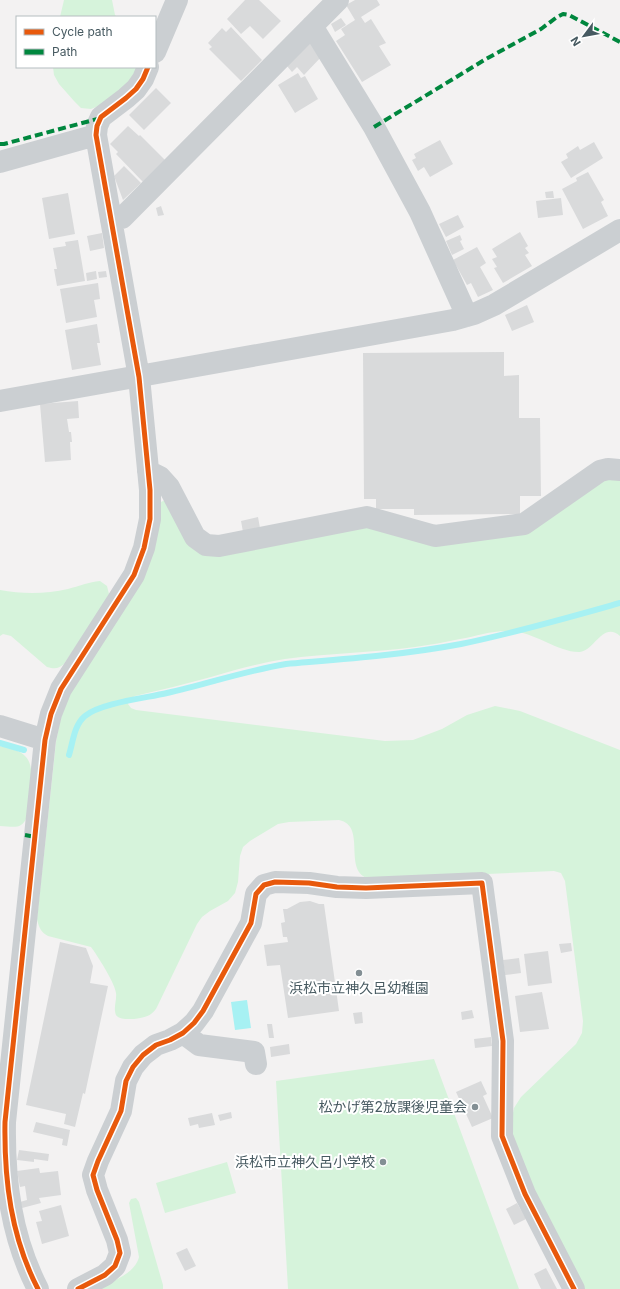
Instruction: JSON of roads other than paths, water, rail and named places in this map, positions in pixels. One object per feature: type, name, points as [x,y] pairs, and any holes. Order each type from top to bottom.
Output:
[{"type":"street","points":[[156,50],[177,0]]},
{"type":"street","points":[[111,220],[122,218],[338,0]]},
{"type":"street","points":[[312,26],[374,126],[420,212],[467,316]]},
{"type":"street","points":[[38,1289],[32,1278],[21,1248],[12,1217],[7,1186],[4,1154],[8,1021],[46,740],[51,714],[61,689],[134,575],[144,548],[150,519],[150,490],[139,377],[96,135],[97,126],[101,117],[136,89],[143,79],[148,68]]},
{"type":"street","points":[[0,162],[96,135]]},
{"type":"street","points":[[0,401],[453,320],[494,305],[620,230]]},
{"type":"street","points":[[148,471],[160,477],[169,487],[195,538],[206,545],[220,546],[367,517],[435,536],[524,524],[600,471],[608,469],[620,470]]},
{"type":"street","points":[[0,726],[46,740]]},
{"type":"street","points":[[78,1289],[105,1275],[115,1266],[120,1253],[117,1240],[96,1190],[93,1175],[120,1111],[126,1081],[133,1067],[143,1055],[156,1045],[170,1040],[182,1033],[194,1023],[203,1011],[251,923],[256,894],[264,886],[275,882],[309,883],[337,887],[366,888],[482,883],[503,1041],[502,1136],[526,1194],[574,1289]]},
{"type":"street","points":[[182,1033],[199,1045],[254,1052],[256,1064]]},
{"type":"water","points":[[247,1000],[251,1028],[235,1030],[231,1002]]},
{"type":"waterway","points":[[69,755],[74,734],[81,720],[92,711],[112,704],[167,693],[256,670],[286,664],[395,654],[461,644],[561,620],[620,603]]},
{"type":"waterway","points":[[0,743],[24,750]]},
{"type":"place","name":"浜松市立神久呂幼稚園","points":[[359,973]]},
{"type":"place","name":"松かげ第2放課後児童会","points":[[475,1107]]},
{"type":"place","name":"浜松市立神久呂小学校","points":[[383,1162]]}]
